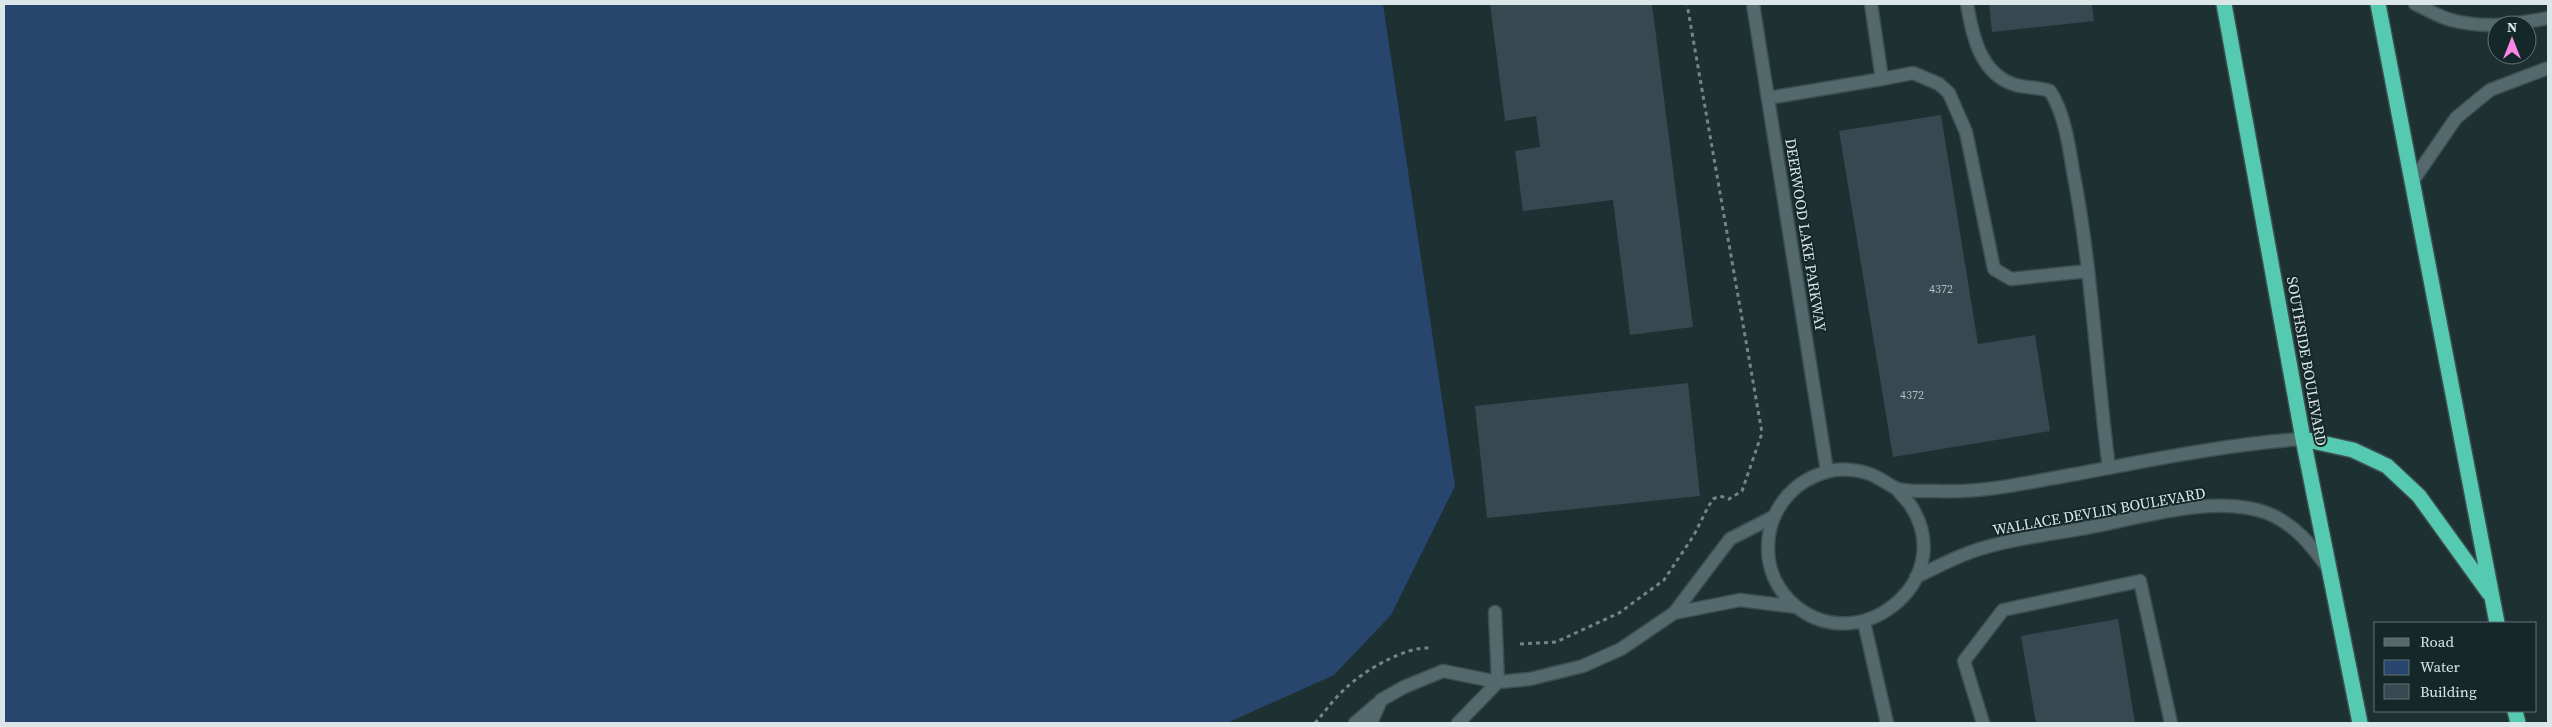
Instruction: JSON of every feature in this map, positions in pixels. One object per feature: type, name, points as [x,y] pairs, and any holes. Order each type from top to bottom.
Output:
[{"type":"highway","name":"SOUTHSIDE BOULEVARD","points":[[2224,4],[2303,439],[2360,723]]},
{"type":"highway","points":[[2378,4],[2497,622]]},
{"type":"highway","points":[[2303,439],[2353,450],[2387,466],[2419,496],[2492,597]]},
{"type":"street","name":"DEERWOOD LAKE PARKWAY","points":[[1753,4],[1827,471]]},
{"type":"street","points":[[1870,4],[1882,79]]},
{"type":"street","points":[[1967,4],[1973,39],[1991,68],[2002,78],[2016,84],[2050,91],[2055,99],[2070,151],[2084,227],[2100,401],[2109,468]]},
{"type":"street","points":[[2415,4],[2449,20],[2479,26],[2519,23],[2548,18]]},
{"type":"street","points":[[2412,182],[2456,118],[2490,90],[2548,68]]},
{"type":"street","points":[[1768,98],[1913,73],[1939,84],[1949,93],[1966,132],[1994,269],[2011,279],[2088,271]]},
{"type":"street","points":[[1897,489],[1973,492],[2255,442],[2303,439]]},
{"type":"street","points":[[1852,470],[1876,476],[1897,489],[1912,507],[1921,530],[1923,553],[1916,577],[1904,597],[1886,613],[1864,622],[1840,624],[1818,619],[1797,607],[1783,594],[1773,576],[1768,557],[1768,537],[1773,517],[1786,496],[1804,481],[1827,471],[1852,470]]},
{"type":"street","name":"WALLACE DEVLIN BOULEVARD","points":[[1916,577],[1993,545],[2183,510],[2219,506],[2244,507],[2267,513],[2286,523],[2307,540],[2329,569]]},
{"type":"street","points":[[1355,723],[1381,700],[1404,687],[1443,671],[1498,682],[1530,679],[1584,666],[1621,649],[1674,613],[1730,539],[1773,517]]},
{"type":"street","points":[[1983,723],[1964,661],[2003,610],[2140,581],[2171,723]]},
{"type":"street","points":[[1674,613],[1740,600],[1797,607]]},
{"type":"street","points":[[1458,723],[1498,682],[1495,612]]},
{"type":"street","points":[[1864,622],[1887,723]]},
{"type":"street","points":[[1371,723],[1381,700]]},
{"type":"path","points":[[1496,645],[1556,642],[1620,613],[1664,580],[1694,535],[1713,499],[1720,496],[1729,499],[1742,491],[1759,445],[1762,433],[1687,4]]},
{"type":"path","points":[[1315,723],[1346,687],[1385,661],[1422,648],[1431,648]]},
{"type":"water","points":[[4,4],[1383,4],[1455,486],[1391,615],[1334,675],[1227,723],[4,723]]},
{"type":"building","points":[[1490,4],[1652,4],[1693,327],[1630,335],[1613,200],[1523,211],[1515,151],[1540,147],[1536,116],[1505,121]]},
{"type":"building","points":[[1989,4],[2092,4],[2094,21],[1992,32]]},
{"type":"building","points":[[1941,115],[1978,344],[2035,335],[2050,431],[1893,457],[1839,131]]},
{"type":"building","points":[[1688,383],[1700,496],[1487,518],[1475,406]]},
{"type":"building","points":[[2118,619],[2135,723],[2036,723],[2021,636]]}]
